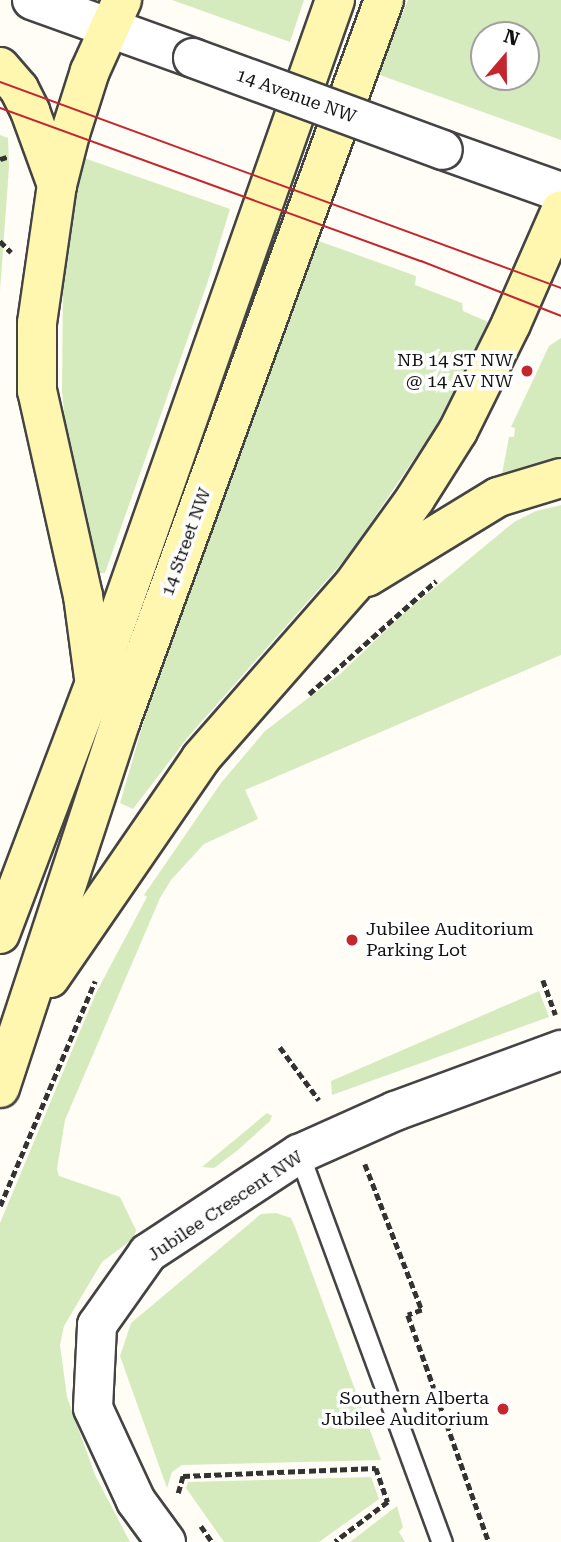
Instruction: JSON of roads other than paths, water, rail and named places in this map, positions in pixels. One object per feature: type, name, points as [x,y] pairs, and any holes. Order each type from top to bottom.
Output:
[{"type":"main road","points":[[0,934],[95,683],[335,0]]},
{"type":"main road","name":"14 Street NW","points":[[0,1088],[120,723],[384,0]]},
{"type":"main road","points":[[95,683],[83,596],[37,391],[37,323],[57,185],[90,71],[116,14]]},
{"type":"main road","points":[[0,67],[24,100],[57,185]]},
{"type":"main road","points":[[25,1014],[201,758],[353,585],[415,499],[458,431],[511,324],[561,210]]},
{"type":"main road","points":[[353,585],[498,497],[561,478]]},
{"type":"street","name":"14 Avenue NW","points":[[32,0],[116,14],[193,58],[561,192]]},
{"type":"street","name":"Jubilee Crescent NW","points":[[166,1542],[136,1502],[93,1408],[97,1325],[148,1253],[299,1154],[559,1033]]},
{"type":"lane","points":[[299,1154],[442,1542]]},
{"type":"tram line","points":[[0,82],[561,288]]},
{"type":"tram line","points":[[0,108],[421,261],[561,316]]},
{"type":"place","name":"NB 14 ST NW @ 14 AV NW","points":[[527,371]]},
{"type":"place","name":"Jubilee Auditorium Parking Lot","points":[[352,940]]},
{"type":"place","name":"Southern Alberta Jubilee Auditorium","points":[[503,1409]]}]
